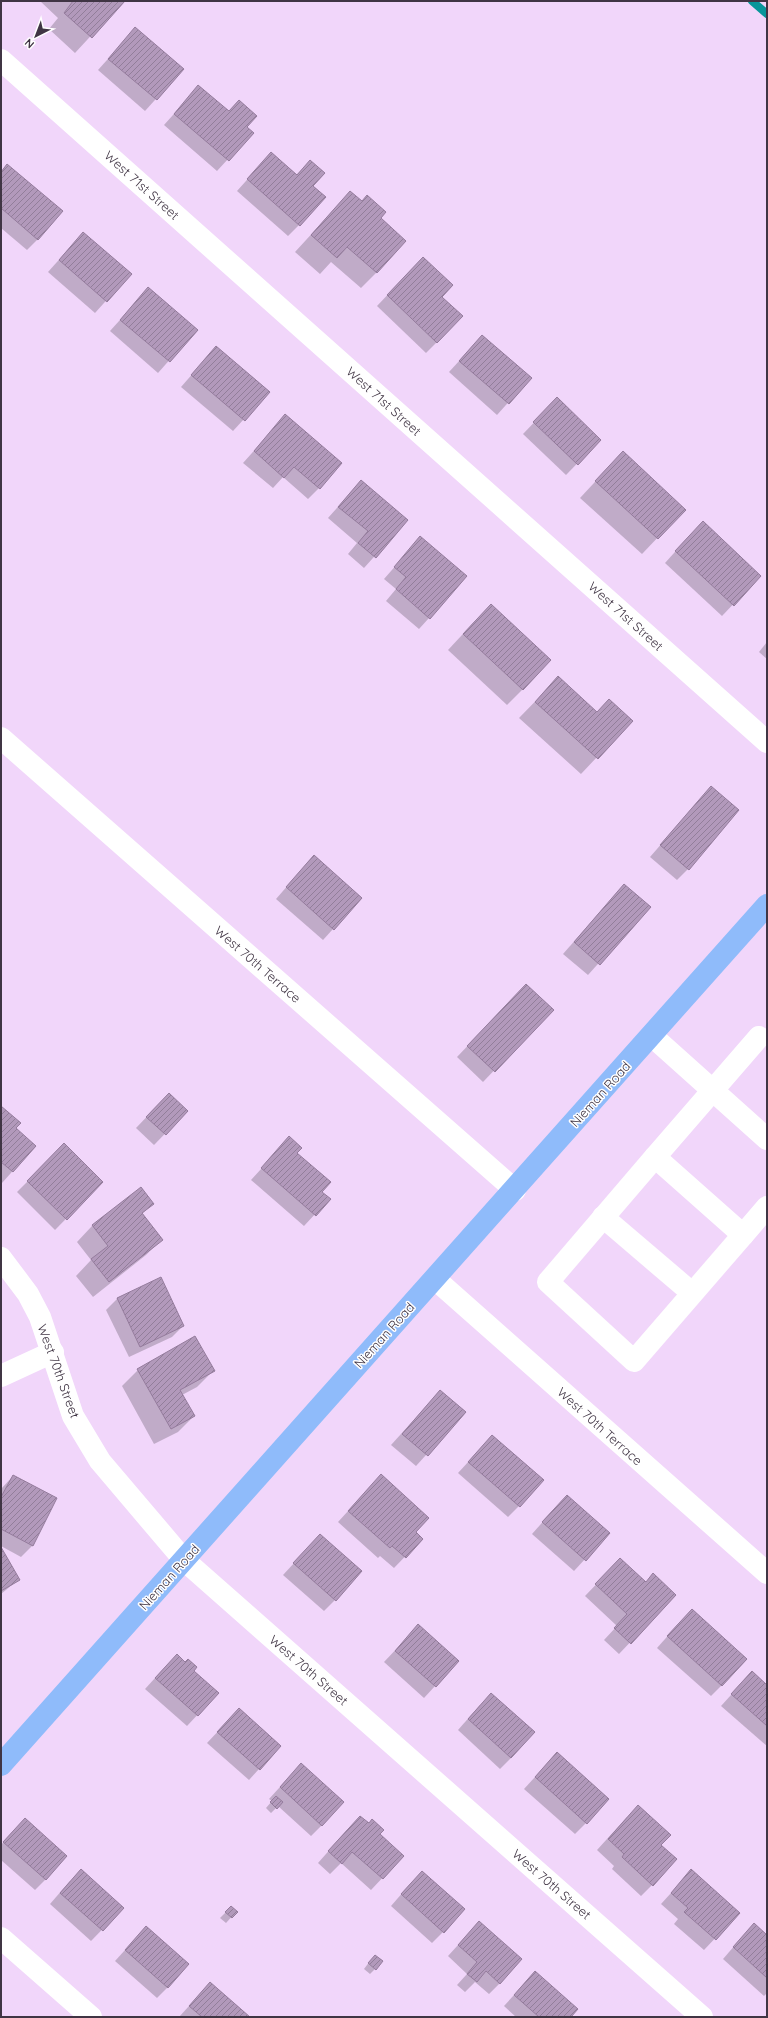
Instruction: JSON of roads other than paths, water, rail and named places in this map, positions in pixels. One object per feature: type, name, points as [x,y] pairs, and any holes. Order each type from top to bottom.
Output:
[{"type":"main road","name":"Nieman Road","points":[[1,1765],[652,1036],[767,905]]},
{"type":"street","name":"West 71st Street","points":[[1,60],[767,742]]},
{"type":"street","name":"West 70th Terrace","points":[[1,738],[514,1190]]},
{"type":"street","points":[[652,1036],[767,1139]]},
{"type":"street","points":[[764,1037],[713,1090],[548,1282],[634,1361],[767,1207]]},
{"type":"street","points":[[656,1158],[743,1235]]},
{"type":"street","points":[[603,1217],[692,1293]]},
{"type":"street","name":"West 70th Street","points":[[1,1258],[28,1294],[40,1317],[73,1416],[100,1460],[184,1560],[702,2017]]},
{"type":"street","name":"West 70th Terrace","points":[[434,1279],[767,1573]]},
{"type":"street","points":[[1,1376],[52,1352]]},
{"type":"street","points":[[1,1938],[90,2017]]},
{"type":"waterway","points":[[752,1],[767,14]]}]
